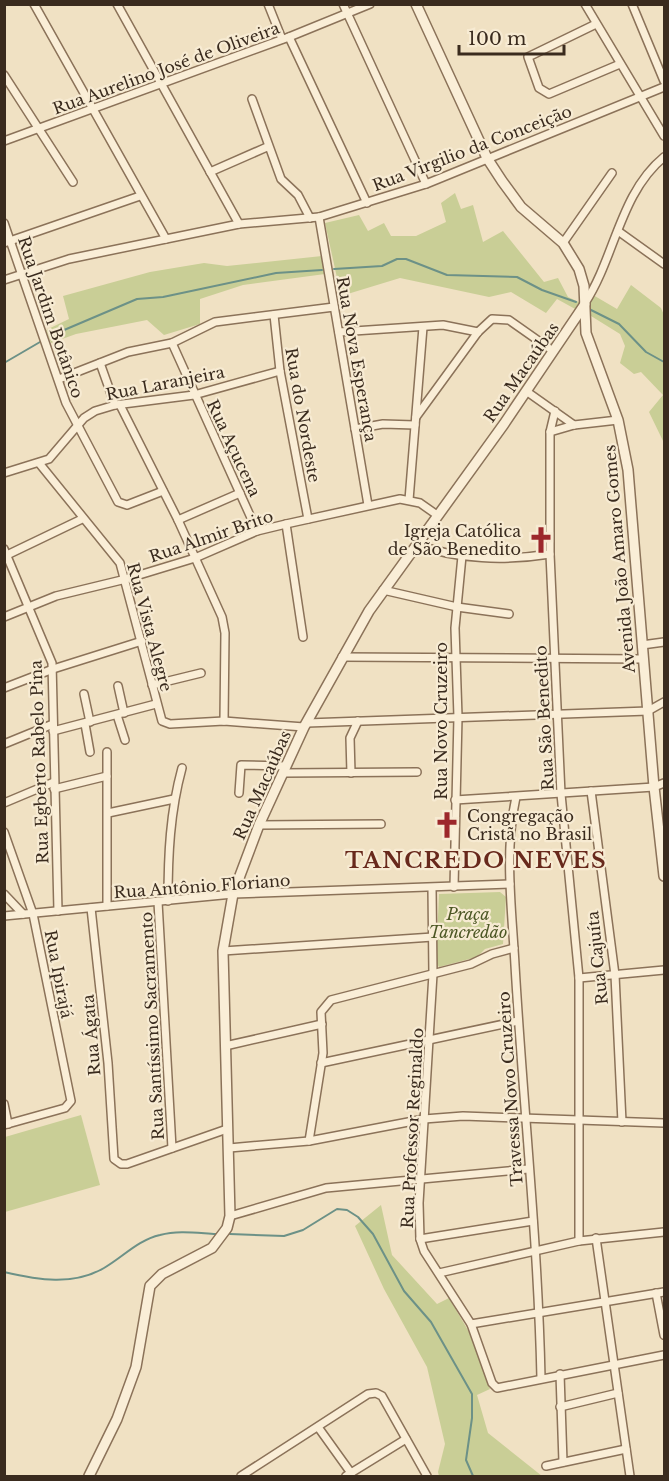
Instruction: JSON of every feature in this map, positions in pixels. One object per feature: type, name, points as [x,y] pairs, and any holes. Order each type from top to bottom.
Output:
[{"type":"street","points":[[34,4],[166,239]]},
{"type":"street","points":[[117,4],[239,224]]},
{"type":"street","points":[[268,4],[368,203]]},
{"type":"street","points":[[343,4],[426,184]]},
{"type":"street","name":"Rua Aurelino José de Oliveira","points":[[4,141],[286,38],[370,4]]},
{"type":"street","name":"Avenida João Amaro Gomes","points":[[416,4],[487,158],[515,200],[563,243],[583,280],[587,339],[618,420],[628,470],[654,787],[664,876]]},
{"type":"street","points":[[585,4],[664,136]]},
{"type":"street","points":[[632,4],[664,81]]},
{"type":"street","points":[[596,24],[532,53],[527,59],[539,88],[549,94],[620,64]]},
{"type":"street","points":[[4,75],[74,182]]},
{"type":"street","name":"Rua Virgilio da Conceição","points":[[4,280],[69,259],[239,224],[319,217],[368,203],[426,184],[664,87]]},
{"type":"street","points":[[252,99],[267,147],[281,179],[298,195],[310,218]]},
{"type":"street","points":[[210,172],[267,147]]},
{"type":"street","name":"Rua Macaúbas","points":[[89,1476],[117,1419],[136,1367],[150,1286],[162,1274],[212,1248],[227,1228],[230,1216],[223,951],[233,894],[259,825],[306,725],[342,657],[383,590],[526,391],[585,304],[604,268],[636,191],[664,157]]},
{"type":"street","points":[[563,243],[612,173]]},
{"type":"street","points":[[7,242],[140,196]]},
{"type":"street","name":"Rua Nova Esperança","points":[[319,217],[368,505]]},
{"type":"street","name":"Rua Jardim Botânico","points":[[4,223],[7,242],[21,274],[66,403],[120,504],[127,505],[163,491]]},
{"type":"street","points":[[618,231],[664,264]]},
{"type":"street","points":[[59,379],[128,352],[172,343],[215,322],[334,307]]},
{"type":"street","name":"Rua do Nordeste","points":[[274,315],[280,371],[308,519]]},
{"type":"street","points":[[355,429],[416,421],[478,332],[492,319],[506,318],[553,351]]},
{"type":"street","points":[[339,332],[449,325],[478,332]]},
{"type":"street","points":[[423,327],[409,500],[420,503],[437,515]]},
{"type":"street","points":[[564,336],[577,333],[587,339]]},
{"type":"street","name":"Rua Açucena","points":[[172,343],[257,531]]},
{"type":"street","points":[[100,363],[118,405],[178,520],[224,624],[224,721],[306,725],[358,721],[648,711],[664,702]]},
{"type":"street","name":"Rua Laranjeira","points":[[4,473],[39,463],[57,453],[78,425],[95,411],[118,405],[194,395],[280,371]]},
{"type":"street","points":[[526,391],[574,425]]},
{"type":"street","name":"Rua São Benedito","points":[[555,411],[550,432],[550,554],[561,794],[579,978],[579,1241]]},
{"type":"street","points":[[550,432],[574,425],[618,420]]},
{"type":"street","name":"Rua Vista Alegre","points":[[39,463],[82,519],[120,563],[142,641],[160,719],[166,724],[224,721]]},
{"type":"street","points":[[178,520],[240,493]]},
{"type":"street","name":"Rua Almir Brito","points":[[4,617],[56,596],[126,579],[195,558],[257,531],[368,505],[409,500]]},
{"type":"street","points":[[6,552],[82,519]]},
{"type":"street","points":[[286,524],[303,637]]},
{"type":"street","points":[[416,544],[446,554],[462,556],[515,557],[550,554]]},
{"type":"street","name":"Rua Egberto Rabelo Pina","points":[[6,552],[8,564],[49,653],[52,669],[58,911]]},
{"type":"street","name":"Rua Novo Cruzeiro","points":[[454,887],[458,717],[457,607],[462,556]]},
{"type":"street","points":[[383,590],[457,607],[509,614]]},
{"type":"street","points":[[4,688],[52,669],[142,641]]},
{"type":"street","points":[[642,645],[664,642]]},
{"type":"street","points":[[342,657],[644,659]]},
{"type":"street","points":[[152,685],[201,673]]},
{"type":"street","points":[[118,686],[124,740]]},
{"type":"street","points":[[84,694],[90,752]]},
{"type":"street","points":[[4,744],[53,728],[87,723],[156,704]]},
{"type":"street","points":[[351,773],[350,738],[358,721]]},
{"type":"street","points":[[107,752],[107,906]]},
{"type":"street","points":[[239,793],[241,765],[351,773],[417,772]]},
{"type":"street","points":[[168,901],[168,851],[174,799],[182,768]]},
{"type":"street","points":[[4,803],[54,786],[107,776]]},
{"type":"street","points":[[455,800],[654,787],[664,783]]},
{"type":"street","name":"Rua Cajuíta","points":[[591,791],[615,975],[622,1122]]},
{"type":"street","name":"Travessa Novo Cruzeiro","points":[[516,797],[512,821],[510,884],[524,1117],[534,1221],[541,1378]]},
{"type":"street","points":[[108,813],[174,799]]},
{"type":"street","points":[[259,825],[381,824]]},
{"type":"street","name":"Rua Ipirajá","points":[[4,832],[33,914],[70,1095],[69,1105],[65,1108],[6,1124]]},
{"type":"street","name":"Rua Antônio Floriano","points":[[4,916],[233,894],[510,884]]},
{"type":"street","name":"Rua Professor Reginaldo","points":[[432,888],[433,974],[424,1119],[420,1239],[424,1251],[471,1324],[494,1386],[501,1388],[541,1378]]},
{"type":"street","points":[[4,894],[23,914]]},
{"type":"street","name":"Rua Santíssimo Sacramento","points":[[158,902],[172,1148]]},
{"type":"street","name":"Rua Ágata","points":[[91,908],[108,1063],[114,1159],[121,1164],[127,1164],[172,1148]]},
{"type":"street","points":[[223,951],[433,937]]},
{"type":"street","points":[[309,1141],[321,1064],[321,1012],[331,1000],[471,964],[492,954],[514,948]]},
{"type":"street","points":[[579,978],[664,970]]},
{"type":"street","points":[[321,1064],[518,1021]]},
{"type":"street","points":[[225,1046],[322,1024]]},
{"type":"street","points":[[4,1104],[6,1124]]},
{"type":"street","points":[[229,1148],[309,1141],[424,1119],[463,1116],[664,1123]]},
{"type":"street","points":[[172,1148],[227,1129]]},
{"type":"street","points":[[230,1216],[313,1191],[528,1169]]},
{"type":"street","points":[[420,1239],[534,1221]]},
{"type":"street","points":[[439,1273],[579,1241],[664,1232]]},
{"type":"street","points":[[596,1238],[630,1476]]},
{"type":"street","points":[[471,1324],[664,1292]]},
{"type":"street","points":[[656,1293],[664,1335]]},
{"type":"street","points":[[541,1378],[664,1355]]},
{"type":"street","points":[[560,1374],[563,1462]]},
{"type":"street","points":[[241,1476],[368,1394],[376,1393],[382,1396],[427,1476]]},
{"type":"street","points":[[560,1407],[618,1393]]},
{"type":"street","points":[[318,1427],[348,1475],[406,1439]]},
{"type":"street","points":[[546,1466],[626,1449]]},
{"type":"green space","points":[[455,193],[461,209],[473,205],[483,242],[503,231],[544,282],[558,278],[568,297],[581,303],[577,310],[557,299],[546,313],[511,292],[489,297],[400,278],[341,296],[325,223],[359,215],[368,231],[384,223],[391,236],[416,236],[446,222],[441,203]]},
{"type":"green space","points":[[322,256],[325,274],[243,285],[200,299],[200,324],[164,335],[147,320],[76,334],[51,343],[46,330],[69,319],[63,296],[150,272],[204,263],[227,266]]},
{"type":"green space","points":[[631,285],[661,308],[664,315],[664,443],[649,412],[663,395],[641,372],[634,374],[620,363],[625,346],[620,334],[591,316],[588,306],[593,295],[617,309]]},
{"type":"green space","name":"Praça Tancredão","points":[[500,892],[506,897],[503,944],[485,949],[477,957],[439,967],[436,962],[439,894]]},
{"type":"green space","points":[[81,1115],[100,1185],[5,1212],[5,1137]]},
{"type":"green space","points":[[381,1205],[392,1255],[437,1304],[449,1298],[469,1332],[490,1389],[477,1395],[488,1433],[542,1476],[439,1476],[445,1444],[427,1367],[384,1289],[355,1226]]},
{"type":"waterway","points":[[334,269],[382,266],[397,259],[406,259],[447,275],[517,277],[542,290],[576,302]]},
{"type":"waterway","points":[[50,336],[137,299],[163,297],[276,273],[322,270]]},
{"type":"waterway","points":[[587,308],[619,324],[646,352],[664,362]]},
{"type":"waterway","points":[[4,363],[40,342]]},
{"type":"waterway","points":[[230,1234],[284,1236],[303,1230],[337,1209],[347,1210],[358,1217],[373,1234],[404,1291],[431,1322],[472,1394],[472,1418],[466,1460],[473,1476]]},
{"type":"waterway","points":[[4,1272],[55,1280],[80,1277],[104,1268],[152,1237],[181,1232],[216,1234]]},
{"type":"place","name":"Igreja Católica de São Benedito","points":[[541,540]]},
{"type":"place","name":"Congregação Cristã no Brasil","points":[[447,825]]},
{"type":"district","name":"TANCREDO NEVES","points":[[476,860]]}]
